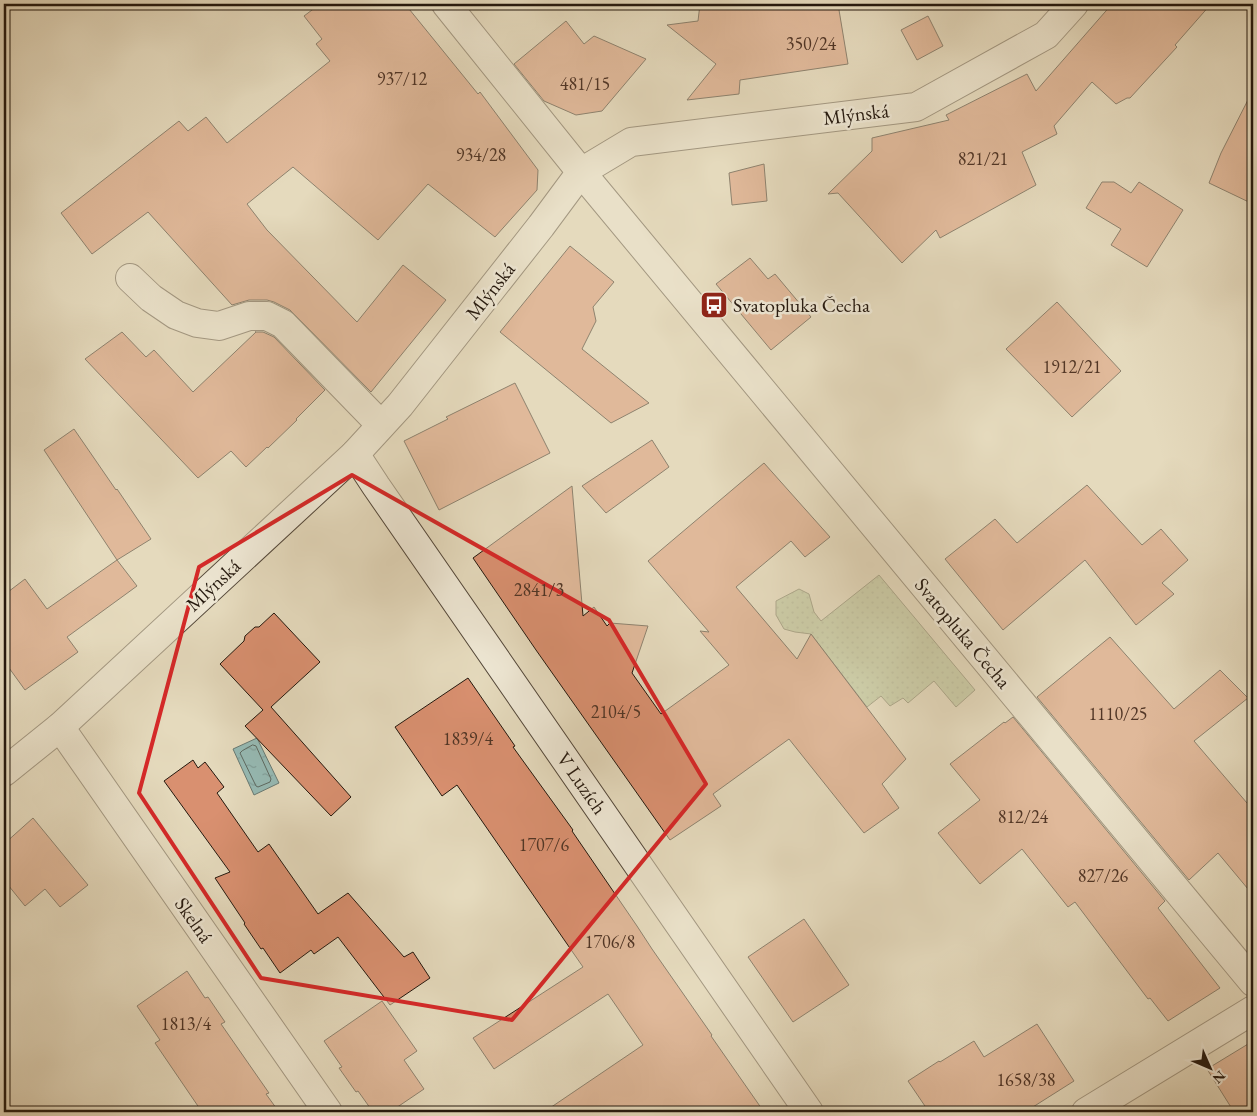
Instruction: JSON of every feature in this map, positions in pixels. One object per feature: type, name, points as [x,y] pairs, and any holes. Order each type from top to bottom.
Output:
[{"type":"street","name":"Svatopluka Čecha","points":[[446,4],[581,172],[1253,982]]},
{"type":"street","name":"Mlýnská","points":[[4,772],[60,727],[355,454],[400,405],[541,226],[581,172],[631,142],[916,107],[1046,35],[1074,4]]},
{"type":"street","points":[[130,278],[151,298],[176,315],[197,323],[219,326],[249,316],[267,316],[283,324],[381,425]]},
{"type":"street","name":"V Luzích","points":[[355,454],[809,1112]]},
{"type":"street","name":"Skelná","points":[[60,727],[328,1112]]},
{"type":"street","points":[[1086,1112],[1253,1010]]},
{"type":"highlighted area","points":[[352,475],[609,620],[706,784],[512,1020],[261,978],[139,793],[199,567]]},
{"type":"green space","points":[[879,575],[975,690],[956,707],[934,681],[908,703],[903,698],[890,706],[881,696],[867,707],[811,634],[784,629],[776,615],[776,601],[799,589],[809,594],[814,612],[821,621]]},
{"type":"water","points":[[257,738],[279,783],[254,795],[233,749]]},
{"type":"building","points":[[320,4],[405,4],[478,94],[480,92],[538,170],[537,190],[495,237],[428,184],[378,240],[293,167],[247,204],[267,230],[357,322],[403,265],[446,300],[371,392],[290,310],[267,300],[249,300],[232,305],[148,212],[92,254],[61,213],[179,121],[188,131],[206,117],[227,143],[330,61],[316,44],[322,39],[304,16]]},
{"type":"building","points":[[700,4],[838,4],[848,64],[740,80],[739,94],[687,100],[716,64],[667,25],[698,21]]},
{"type":"building","points":[[1112,4],[1211,4],[1175,45],[1177,47],[1130,98],[1116,104],[1092,82],[1054,126],[1057,134],[1022,152],[1036,185],[940,238],[936,230],[902,263],[838,193],[828,194],[872,151],[872,138],[949,120],[946,115],[1027,74],[1036,91]]},
{"type":"building","points":[[928,16],[943,46],[917,60],[901,30]]},
{"type":"building","points":[[566,21],[584,44],[594,36],[646,59],[602,111],[576,115],[544,101],[514,64]]},
{"type":"building","points":[[1253,90],[1253,204],[1209,183],[1221,153]]},
{"type":"building","points":[[764,164],[767,201],[732,205],[729,173]]},
{"type":"building","points":[[1102,182],[1114,182],[1131,193],[1139,182],[1183,210],[1147,267],[1111,245],[1121,229],[1086,208]]},
{"type":"building","points":[[570,246],[614,282],[593,307],[596,321],[582,349],[649,403],[611,423],[500,332]]},
{"type":"building","points":[[750,258],[768,279],[775,274],[811,317],[771,350],[716,284]]},
{"type":"building","points":[[1057,302],[1121,371],[1072,417],[1006,349]]},
{"type":"building","points":[[122,332],[146,357],[154,350],[193,392],[256,332],[263,332],[274,337],[325,390],[297,420],[246,467],[231,451],[198,478],[85,359]]},
{"type":"building","points":[[515,383],[550,453],[439,510],[404,441],[448,419],[446,417]]},
{"type":"building","points":[[74,429],[151,539],[117,560],[44,450]]},
{"type":"building","points":[[652,440],[669,467],[606,513],[582,486]]},
{"type":"building","points":[[764,463],[830,537],[805,557],[791,541],[736,587],[797,659],[811,634],[906,759],[882,784],[899,808],[864,833],[789,739],[713,794],[721,806],[670,840],[473,558],[572,486],[583,616],[594,607],[607,626],[610,623],[648,626],[632,673],[661,714],[729,665],[700,631],[709,632],[648,561]]},
{"type":"building","points":[[1087,485],[1142,545],[1161,529],[1188,560],[1162,583],[1174,594],[1136,625],[1085,560],[1003,630],[945,559],[995,519],[1017,543]]},
{"type":"building","points":[[117,560],[137,586],[67,637],[78,652],[25,690],[4,661],[4,595],[25,579],[47,609]]},
{"type":"building","points":[[274,613],[320,662],[271,707],[351,797],[331,816],[245,726],[263,710],[220,664],[244,641],[245,636],[255,627],[259,627]]},
{"type":"building","points":[[1110,637],[1174,709],[1220,670],[1248,698],[1194,741],[1253,810],[1253,895],[1218,853],[1189,880],[1037,697]]},
{"type":"building","points":[[468,678],[515,746],[513,747],[573,830],[764,1112],[544,1112],[643,1045],[608,994],[494,1069],[473,1038],[583,967],[457,785],[442,796],[395,727]]},
{"type":"building","points":[[1013,717],[1165,901],[1158,908],[1220,988],[1168,1021],[1150,998],[1148,999],[1075,902],[1068,907],[1022,849],[980,884],[938,833],[980,800],[950,764]]},
{"type":"building","points":[[193,760],[198,768],[205,762],[224,787],[217,793],[258,852],[269,844],[318,914],[348,893],[404,957],[413,952],[430,978],[390,1005],[338,937],[314,954],[311,950],[280,973],[263,948],[261,949],[215,878],[230,872],[164,781]]},
{"type":"building","points":[[33,818],[88,885],[60,907],[45,889],[25,906],[4,880],[4,844]]},
{"type":"building","points":[[804,919],[849,985],[793,1022],[748,957]]},
{"type":"building","points":[[187,971],[205,998],[208,997],[225,1022],[221,1024],[269,1093],[266,1094],[279,1112],[202,1112],[155,1043],[160,1040],[137,1006]]},
{"type":"building","points":[[382,1001],[417,1051],[404,1060],[424,1089],[390,1112],[373,1112],[339,1068],[342,1067],[324,1041]]},
{"type":"building","points":[[1037,1024],[1074,1081],[1025,1112],[929,1112],[908,1081],[974,1041],[984,1057]]},
{"type":"building","points":[[1253,1041],[1253,1112],[1234,1112],[1207,1069]]},
{"type":"place","name":"Svatopluka Čecha","points":[[714,305]]}]
